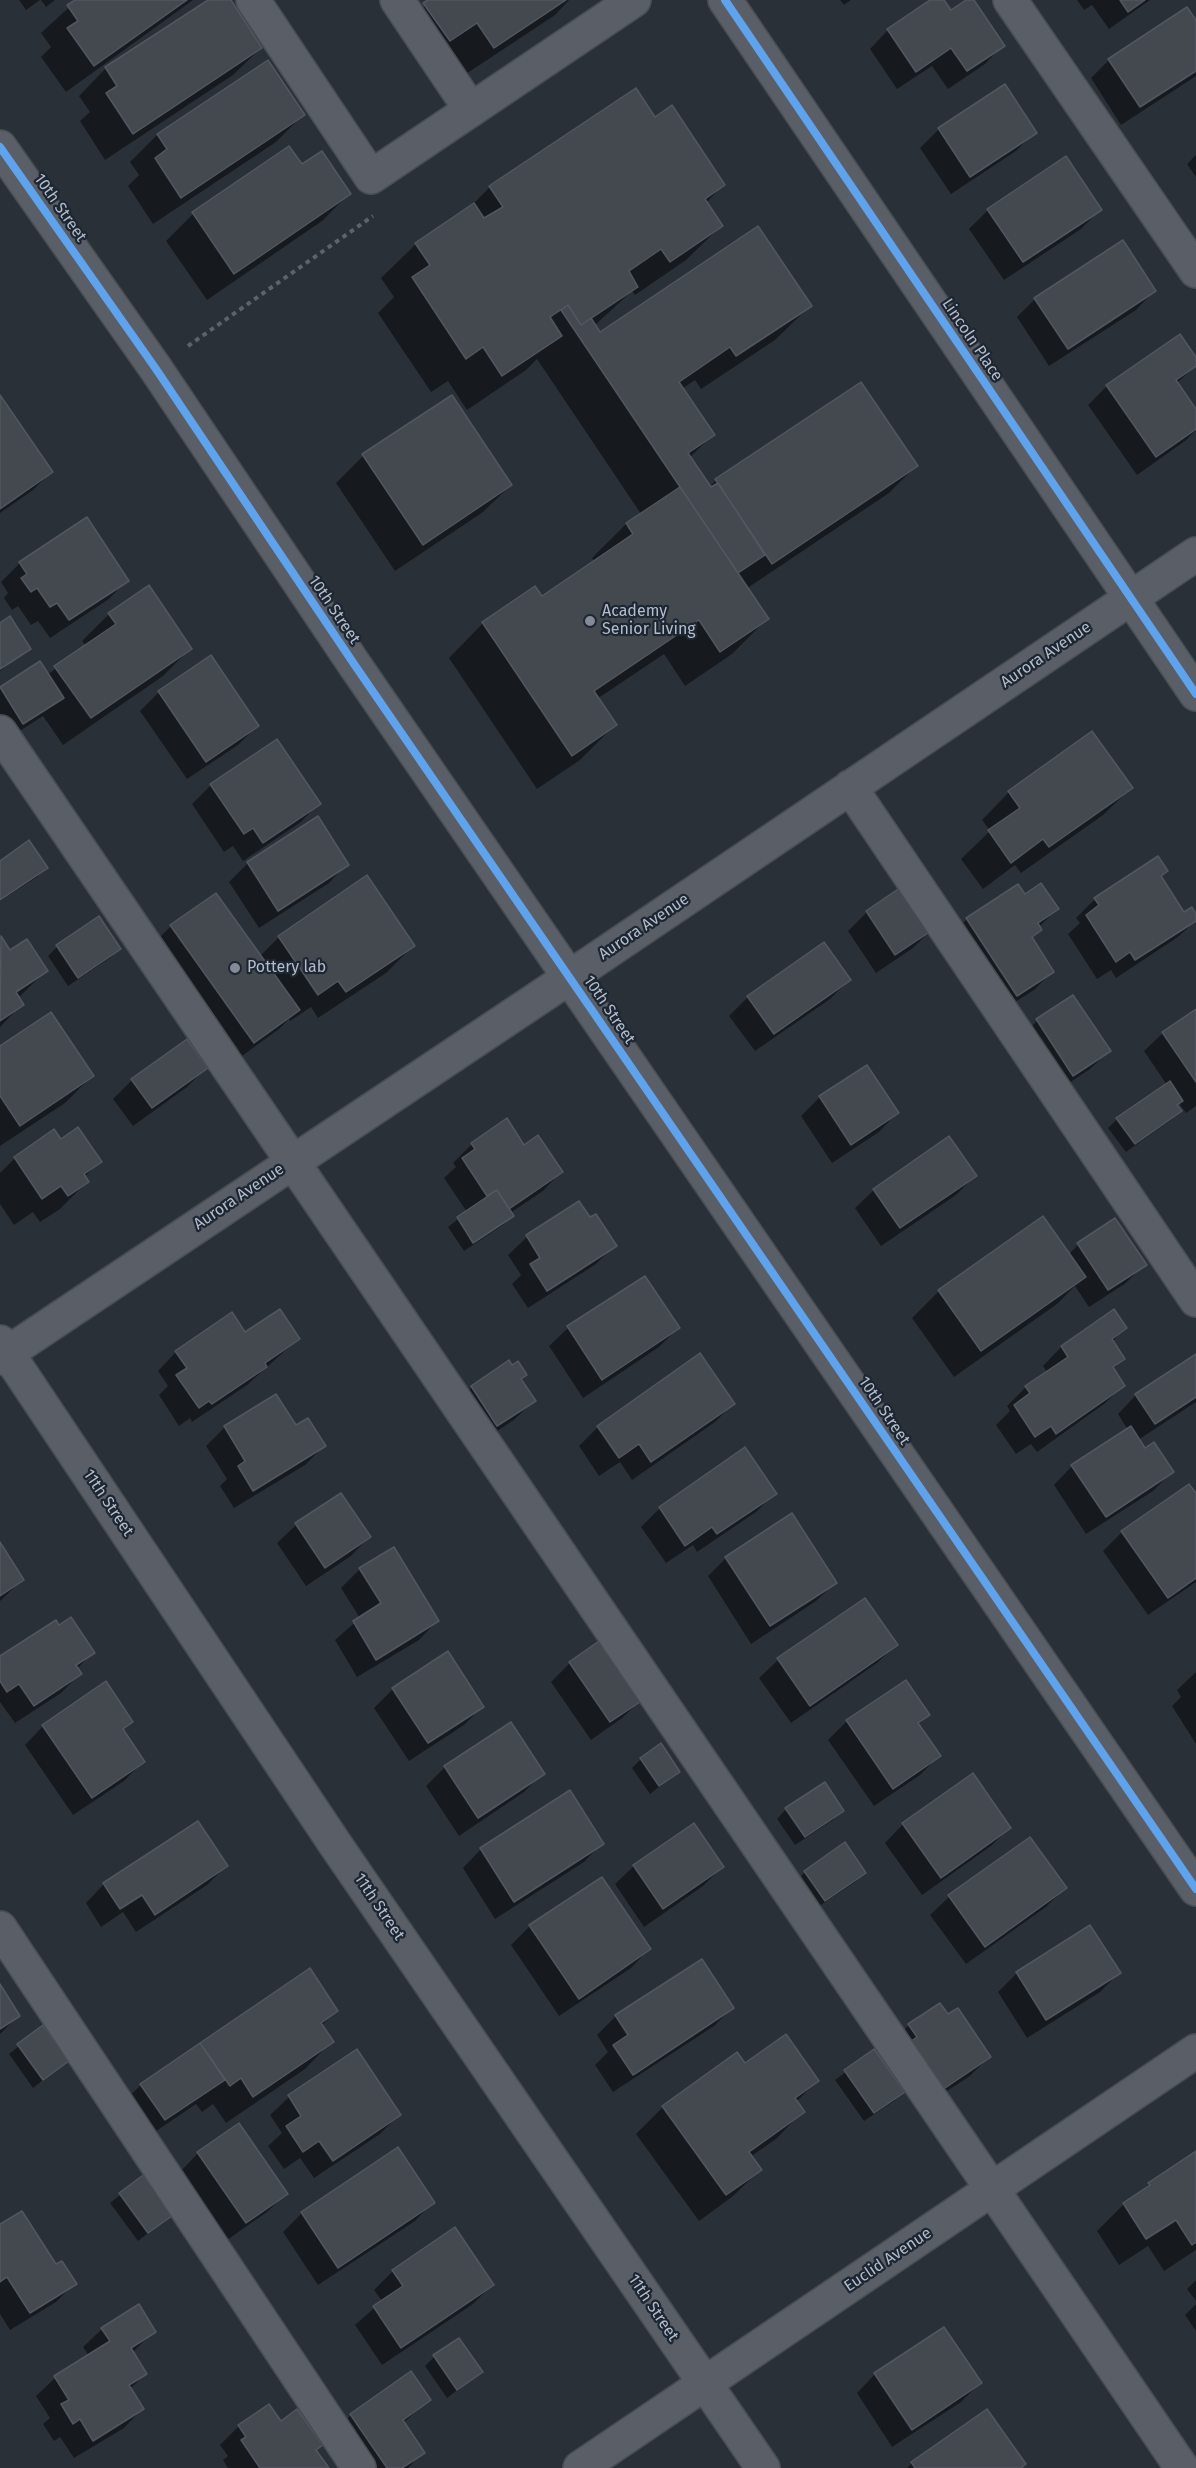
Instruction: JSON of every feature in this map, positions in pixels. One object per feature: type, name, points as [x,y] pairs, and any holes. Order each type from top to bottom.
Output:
[{"type":"street","points":[[253,0],[371,177],[634,0]]},
{"type":"street","points":[[397,0],[471,110]]},
{"type":"street","name":"Lincoln Place","points":[[725,0],[1196,694]]},
{"type":"street","points":[[1010,0],[1196,271]]},
{"type":"street","name":"10th Street","points":[[0,147],[156,369],[354,664],[1196,1889]]},
{"type":"street","name":"Aurora Avenue","points":[[2,1351],[570,977],[1196,554]]},
{"type":"street","points":[[0,732],[1182,2468]]},
{"type":"street","points":[[850,788],[1196,1300]]},
{"type":"street","name":"11th Street","points":[[2,1351],[335,1844],[763,2468]]},
{"type":"street","points":[[0,1928],[359,2468]]},
{"type":"street","name":"Euclid Avenue","points":[[580,2468],[706,2385],[1196,2051]]},
{"type":"building","points":[[75,0],[187,0],[94,66],[67,28],[78,21],[67,5]]},
{"type":"building","points":[[208,0],[231,0],[262,48],[133,134],[106,93],[117,86],[105,67]]},
{"type":"building","points":[[428,0],[566,0],[494,48],[477,23],[450,41],[423,3]]},
{"type":"building","points":[[930,0],[944,0],[951,10],[966,0],[974,0],[1005,46],[967,71],[951,48],[916,72],[887,29]]},
{"type":"building","points":[[1120,0],[1145,0],[1128,12]]},
{"type":"building","points":[[1187,7],[1196,20],[1196,71],[1140,107],[1108,59]]},
{"type":"building","points":[[268,60],[305,115],[181,198],[155,158],[167,149],[157,134]]},
{"type":"building","points":[[1005,84],[1037,133],[970,177],[938,128]]},
{"type":"building","points":[[636,88],[655,117],[672,105],[725,185],[705,199],[723,226],[670,262],[661,249],[629,271],[638,287],[581,325],[568,305],[550,317],[562,336],[502,376],[483,347],[466,359],[412,277],[430,265],[415,243],[474,203],[484,218],[503,207],[489,186]]},
{"type":"building","points":[[289,146],[302,164],[322,151],[351,194],[234,274],[192,212]]},
{"type":"building","points":[[1066,156],[1102,210],[1023,262],[987,209]]},
{"type":"building","points":[[758,226],[812,306],[736,356],[730,347],[679,382],[715,435],[688,453],[711,487],[718,483],[765,555],[738,573],[561,310],[568,305],[581,325],[591,318],[600,332]]},
{"type":"building","points":[[1123,240],[1156,291],[1068,349],[1034,298]]},
{"type":"building","points":[[1180,334],[1196,357],[1196,366],[1176,380],[1196,409],[1196,429],[1156,457],[1106,385]]},
{"type":"building","points":[[861,382],[918,466],[772,564],[715,479]]},
{"type":"building","points":[[0,395],[53,472],[0,509]]},
{"type":"building","points":[[452,395],[512,485],[423,545],[362,454]]},
{"type":"building","name":"Academy Senior Living","points":[[680,487],[769,619],[720,652],[699,620],[594,691],[617,725],[572,756],[482,622],[535,586],[542,596],[633,534],[626,523]]},
{"type":"building","points":[[87,517],[129,581],[69,620],[57,603],[50,607],[37,588],[31,592],[21,578],[27,574],[19,562]]},
{"type":"building","points":[[149,585],[192,649],[91,718],[54,666],[116,624],[108,613]]},
{"type":"building","points":[[10,616],[31,649],[0,669],[0,623]]},
{"type":"building","points":[[211,655],[259,726],[206,762],[158,691]]},
{"type":"building","points":[[40,661],[64,698],[23,724],[0,687]]},
{"type":"building","points":[[1092,731],[1133,788],[1049,847],[1043,839],[1011,863],[988,830],[1020,808],[1008,791]]},
{"type":"building","points":[[277,739],[321,804],[263,843],[253,828],[244,834],[210,784]]},
{"type":"building","points":[[318,816],[349,865],[278,911],[247,862]]},
{"type":"building","points":[[29,840],[48,868],[0,900],[0,861]]},
{"type":"building","points":[[1158,856],[1168,871],[1161,876],[1184,912],[1192,907],[1196,914],[1196,921],[1135,960],[1130,952],[1116,962],[1086,915],[1099,905],[1094,898]]},
{"type":"building","points":[[367,875],[415,946],[346,992],[338,981],[318,995],[278,936]]},
{"type":"building","points":[[1041,883],[1059,909],[1038,923],[1042,930],[1032,937],[1054,972],[1017,996],[966,918],[1018,884],[1025,894]]},
{"type":"building","points":[[904,885],[934,929],[895,955],[866,911]]},
{"type":"building","name":"Pottery lab","points":[[216,893],[300,1010],[254,1043],[170,925]]},
{"type":"building","points":[[99,916],[121,949],[78,978],[56,945]]},
{"type":"building","points":[[1,936],[10,950],[27,939],[48,971],[16,992],[24,1005],[0,1021]]},
{"type":"building","points":[[824,942],[851,980],[774,1034],[747,996]]},
{"type":"building","points":[[1073,995],[1111,1051],[1073,1076],[1036,1019]]},
{"type":"building","points":[[1196,1009],[1196,1082],[1162,1032]]},
{"type":"building","points":[[51,1012],[94,1076],[20,1126],[0,1096],[0,1046]]},
{"type":"building","points":[[187,1039],[208,1068],[152,1108],[131,1079]]},
{"type":"building","points":[[867,1065],[899,1113],[851,1145],[819,1096]]},
{"type":"building","points":[[1170,1081],[1183,1101],[1177,1105],[1182,1111],[1135,1144],[1116,1118]]},
{"type":"building","points":[[507,1118],[524,1145],[538,1135],[563,1172],[509,1209],[497,1190],[487,1196],[462,1158],[475,1149],[471,1143]]},
{"type":"building","points":[[78,1127],[102,1162],[84,1174],[89,1182],[68,1196],[61,1186],[42,1199],[14,1157],[54,1129],[61,1139]]},
{"type":"building","points":[[949,1136],[977,1176],[900,1228],[873,1189]]},
{"type":"building","points":[[497,1190],[514,1216],[473,1243],[457,1217]]},
{"type":"building","points":[[579,1201],[590,1217],[596,1214],[617,1246],[547,1291],[530,1264],[540,1258],[526,1235]]},
{"type":"building","points":[[1043,1216],[1086,1277],[981,1351],[938,1290]]},
{"type":"building","points":[[1115,1218],[1147,1265],[1108,1290],[1077,1243]]},
{"type":"building","points":[[645,1276],[680,1328],[602,1380],[567,1326]]},
{"type":"building","points":[[280,1309],[300,1339],[265,1363],[267,1367],[212,1404],[209,1401],[199,1408],[176,1375],[187,1368],[175,1351],[232,1312],[245,1332]]},
{"type":"building","points":[[1114,1309],[1127,1328],[1112,1339],[1125,1359],[1113,1367],[1125,1386],[1056,1434],[1051,1426],[1035,1437],[1014,1405],[1030,1393],[1025,1386],[1068,1357],[1061,1346]]},
{"type":"building","points":[[700,1353],[735,1404],[651,1462],[639,1444],[619,1458],[597,1426]]},
{"type":"building","points":[[1196,1354],[1196,1397],[1155,1424],[1135,1394]]},
{"type":"building","points":[[509,1360],[512,1365],[518,1361],[527,1375],[521,1379],[536,1401],[497,1426],[471,1386]]},
{"type":"building","points":[[276,1394],[296,1425],[308,1418],[326,1446],[253,1491],[238,1466],[245,1461],[224,1426]]},
{"type":"building","points":[[1131,1426],[1145,1448],[1154,1442],[1174,1472],[1106,1517],[1071,1465]]},
{"type":"building","points":[[745,1447],[777,1494],[717,1534],[712,1527],[685,1546],[659,1507]]},
{"type":"building","points":[[1189,1484],[1196,1493],[1196,1578],[1168,1598],[1121,1531]]},
{"type":"building","points":[[341,1493],[371,1537],[325,1568],[295,1523]]},
{"type":"building","points":[[792,1513],[837,1583],[770,1626],[725,1557]]},
{"type":"building","points":[[0,1542],[24,1580],[0,1596]]},
{"type":"building","points":[[394,1547],[439,1621],[376,1660],[353,1621],[381,1603],[359,1568]]},
{"type":"building","points":[[865,1598],[898,1645],[810,1706],[777,1658]]},
{"type":"building","points":[[71,1617],[95,1653],[76,1665],[82,1674],[34,1706],[19,1684],[7,1692],[0,1681],[0,1656],[56,1620],[59,1625]]},
{"type":"building","points":[[602,1639],[643,1700],[610,1722],[569,1662]]},
{"type":"building","points":[[448,1651],[484,1707],[428,1743],[392,1688]]},
{"type":"building","points":[[906,1680],[930,1715],[918,1723],[941,1756],[893,1789],[846,1720]]},
{"type":"building","points":[[106,1681],[133,1722],[123,1729],[145,1762],[92,1798],[42,1725]]},
{"type":"building","points":[[511,1722],[545,1774],[478,1818],[444,1766]]},
{"type":"building","points":[[661,1743],[680,1772],[659,1786],[640,1758]]},
{"type":"building","points":[[973,1773],[1011,1828],[941,1878],[902,1823]]},
{"type":"building","points":[[825,1782],[844,1811],[805,1837],[785,1808]]},
{"type":"building","points":[[570,1790],[604,1844],[514,1902],[480,1848]]},
{"type":"building","points":[[198,1821],[228,1866],[155,1915],[142,1895],[120,1909],[103,1883]]},
{"type":"building","points":[[694,1823],[724,1867],[663,1909],[633,1865]]},
{"type":"building","points":[[1030,1837],[1067,1888],[985,1947],[948,1895]]},
{"type":"building","points":[[845,1842],[866,1873],[825,1901],[804,1871]]},
{"type":"building","points":[[602,1877],[651,1949],[579,1999],[529,1925]]},
{"type":"building","points":[[1090,1925],[1121,1973],[1046,2020],[1016,1972]]},
{"type":"building","points":[[702,1959],[734,2008],[633,2075],[613,2045],[628,2035],[615,2015]]},
{"type":"building","points":[[310,1968],[338,2011],[321,2023],[334,2042],[253,2097],[241,2078],[230,2086],[200,2043]]},
{"type":"building","points":[[0,1984],[20,2016],[0,2029]]},
{"type":"building","points":[[940,2003],[948,2014],[958,2008],[991,2057],[942,2090],[910,2042],[917,2037],[908,2024]]},
{"type":"building","points":[[43,2025],[69,2061],[43,2080],[17,2044]]},
{"type":"building","points":[[786,2034],[819,2081],[795,2098],[805,2112],[749,2152],[762,2170],[726,2195],[662,2106],[737,2052],[745,2063]]},
{"type":"building","points":[[200,2043],[225,2080],[165,2120],[140,2084]]},
{"type":"building","points":[[357,2049],[401,2115],[333,2161],[319,2141],[303,2152],[286,2126],[301,2116],[288,2095]]},
{"type":"building","points":[[874,2049],[905,2092],[874,2113],[844,2070]]},
{"type":"building","points":[[239,2123],[288,2194],[246,2223],[197,2152]]},
{"type":"building","points":[[398,2147],[435,2203],[338,2268],[301,2212]]},
{"type":"building","points":[[1196,2151],[1196,2242],[1192,2245],[1176,2220],[1146,2239],[1123,2203]]},
{"type":"building","points":[[146,2173],[176,2213],[148,2233],[119,2193]]},
{"type":"building","points":[[22,2211],[56,2264],[62,2261],[77,2284],[30,2313],[7,2277],[0,2282],[0,2224]]},
{"type":"building","points":[[455,2227],[494,2285],[401,2348],[373,2306],[403,2286],[392,2270]]},
{"type":"building","points":[[139,2304],[156,2332],[131,2348],[147,2374],[129,2385],[144,2409],[93,2441],[80,2419],[73,2424],[61,2404],[69,2400],[54,2376],[110,2341],[101,2328]]},
{"type":"building","points":[[944,2327],[982,2383],[912,2430],[874,2373]]},
{"type":"building","points":[[459,2338],[483,2372],[457,2390],[433,2355]]},
{"type":"building","points":[[411,2371],[431,2400],[403,2420],[425,2453],[402,2468],[387,2468],[350,2414]]},
{"type":"building","points":[[269,2404],[281,2421],[297,2409],[323,2445],[316,2450],[329,2468],[260,2468],[241,2440],[246,2437],[238,2425]]},
{"type":"building","points":[[987,2409],[1026,2464],[1021,2468],[915,2468],[911,2462]]},
{"type":"cycle path","points":[[725,0],[1196,694]]},
{"type":"cycle path","points":[[0,147],[156,369],[354,664],[1196,1889]]},
{"type":"place","name":"Academy Senior Living","points":[[590,621]]},
{"type":"place","name":"Pottery lab","points":[[235,968]]}]
